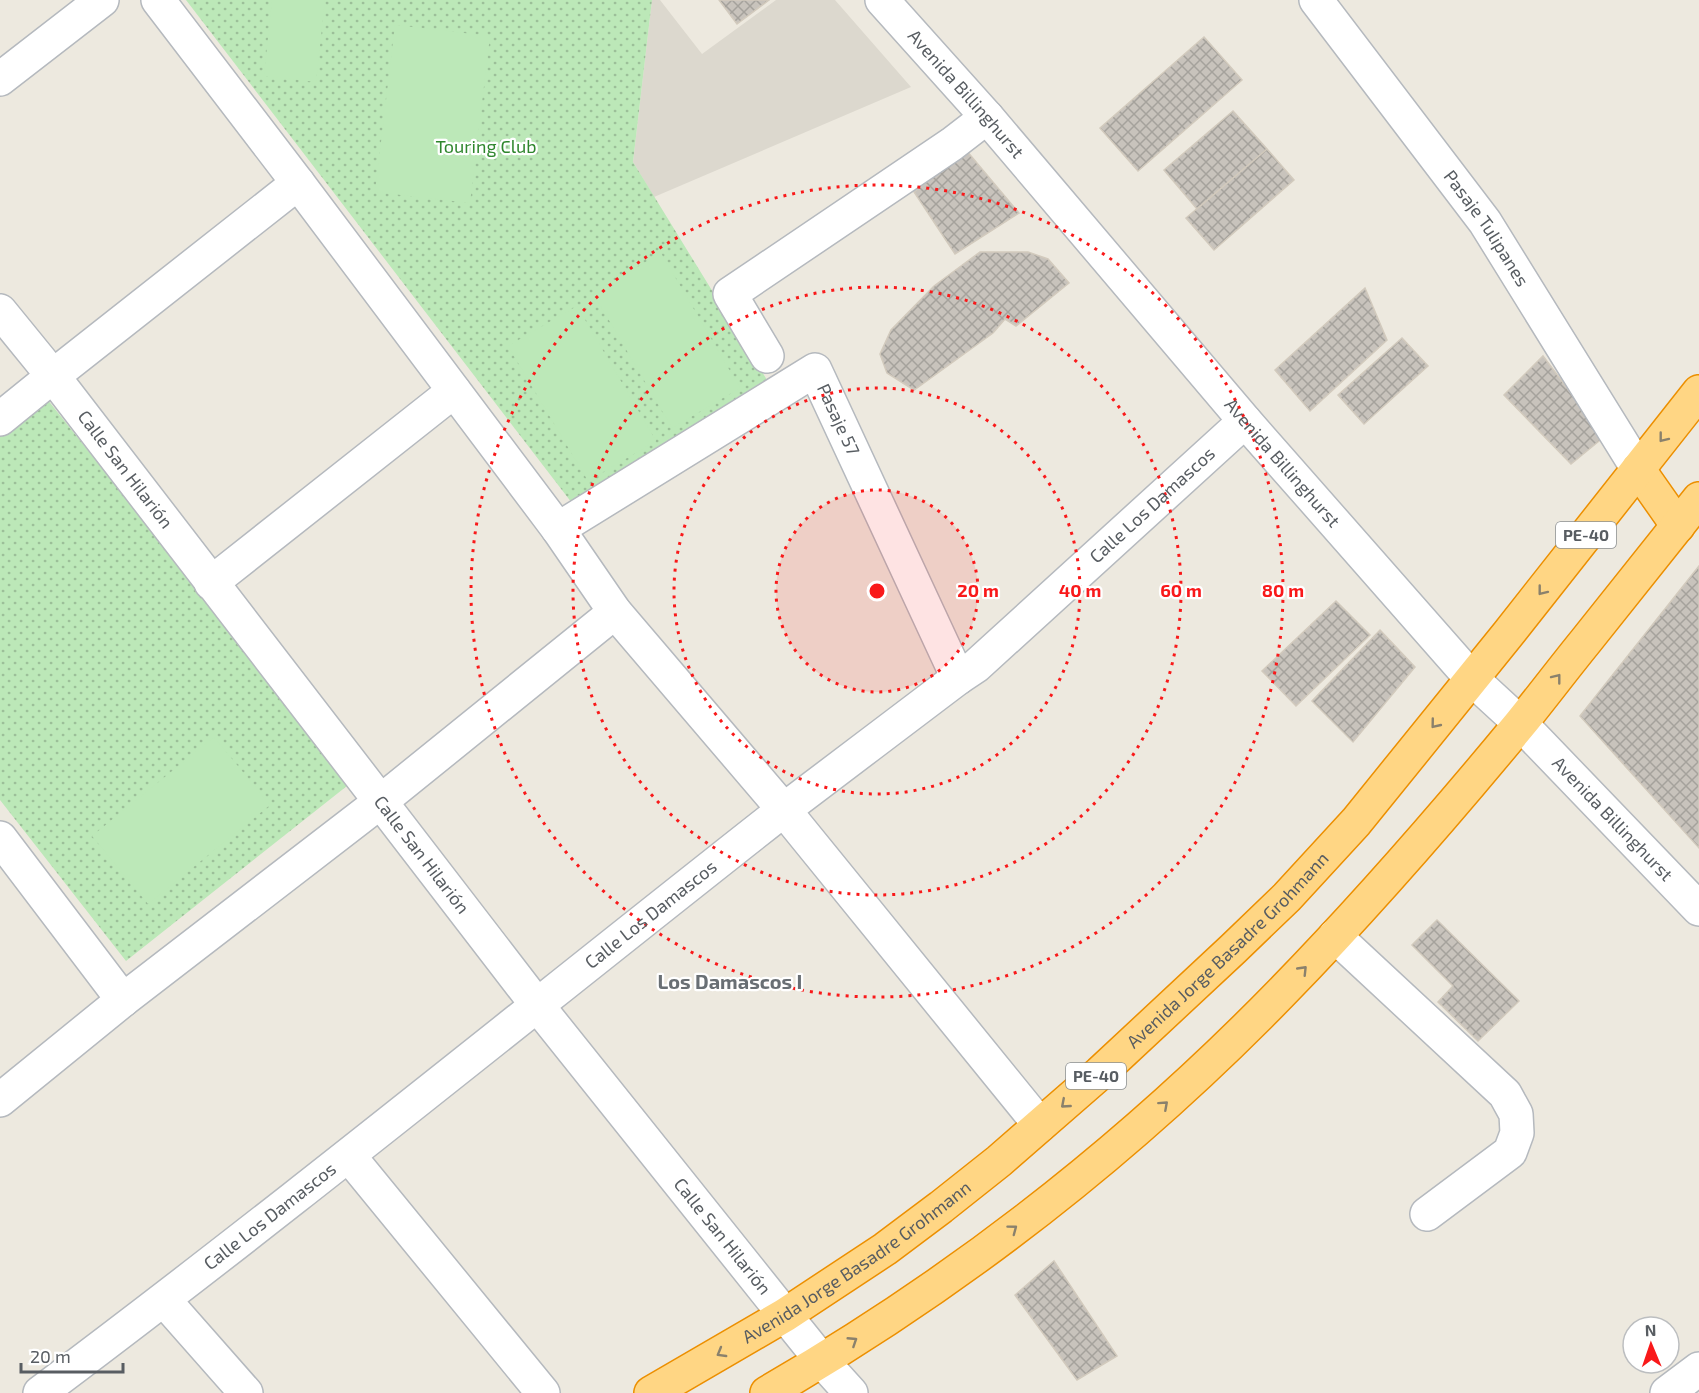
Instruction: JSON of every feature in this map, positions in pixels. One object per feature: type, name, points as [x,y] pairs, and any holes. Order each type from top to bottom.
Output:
[{"type":"highway","name":"Avenida Jorge Basadre Grohmann","points":[[651,1393],[785,1315],[885,1249],[999,1161],[1166,1013],[1287,897],[1356,822],[1699,392]]},
{"type":"highway","points":[[1638,469],[1678,526]]},
{"type":"highway","points":[[767,1393],[822,1361],[976,1257],[1103,1158],[1223,1051],[1335,936],[1413,850],[1521,724],[1699,499]]},
{"type":"street","points":[[0,79],[102,0]]},
{"type":"street","points":[[158,0],[558,529],[615,612],[784,810],[1040,1125]]},
{"type":"street","name":"Avenida Billinghurst","points":[[882,0],[987,117],[1245,421],[1472,679],[1521,724],[1699,909]]},
{"type":"street","name":"Pasaje Tulipanes","points":[[1316,0],[1485,222],[1638,469]]},
{"type":"street","points":[[767,356],[730,294],[952,144],[987,117]]},
{"type":"street","points":[[0,419],[298,183]]},
{"type":"street","name":"Calle San Hilarión","points":[[0,311],[53,376],[537,1005],[822,1361],[851,1393]]},
{"type":"street","name":"Pasaje 57","points":[[558,529],[815,370],[958,678]]},
{"type":"street","points":[[211,583],[454,391]]},
{"type":"street","name":"Calle Los Damascos","points":[[40,1393],[349,1156],[784,810],[985,658],[1245,421]]},
{"type":"street","points":[[0,1100],[123,1000],[380,802],[615,612]]},
{"type":"street","points":[[0,838],[123,1000]]},
{"type":"street","points":[[1335,936],[1505,1094],[1516,1114],[1516,1133],[1510,1152],[1427,1214]]},
{"type":"street","points":[[349,1156],[543,1393]]},
{"type":"street","points":[[164,1300],[246,1393]]},
{"type":"street","points":[[1667,1393],[1699,1369]]},
{"type":"shaded area","points":[[652,0],[660,0],[702,54],[776,0],[835,0],[911,87],[654,197],[633,162]]},
{"type":"green space","name":"Touring Club","points":[[186,0],[652,0],[633,162],[767,380],[575,507]]},
{"type":"green space","points":[[272,0],[325,0],[316,82],[264,76]]},
{"type":"green space","points":[[395,25],[490,36],[470,203],[375,192]]},
{"type":"green space","points":[[661,253],[740,388],[672,428],[593,293]]},
{"type":"green space","points":[[577,306],[656,441],[588,481],[508,346]]},
{"type":"green space","points":[[47,399],[352,782],[126,961],[0,800],[0,436]]},
{"type":"green space","points":[[214,737],[270,805],[148,904],[92,836]]},
{"type":"building","points":[[719,0],[769,0],[737,24]]},
{"type":"building","points":[[1204,37],[1242,80],[1138,171],[1100,128]]},
{"type":"building","points":[[1233,111],[1267,149],[1197,209],[1164,170]]},
{"type":"building","points":[[1267,149],[1294,180],[1214,250],[1186,218]]},
{"type":"building","points":[[966,150],[1019,213],[955,254],[914,192]]},
{"type":"building","points":[[980,252],[1028,252],[1048,259],[1069,283],[1016,326],[1005,319],[993,333],[914,390],[887,373],[880,354],[891,330],[934,286]]},
{"type":"building","points":[[1365,288],[1387,340],[1310,411],[1275,370]]},
{"type":"building","points":[[1402,338],[1428,366],[1364,424],[1338,395]]},
{"type":"building","points":[[1543,356],[1604,437],[1571,464],[1504,395]]},
{"type":"building","points":[[1699,566],[1699,848],[1580,716]]},
{"type":"building","points":[[1336,601],[1370,635],[1296,706],[1262,671]]},
{"type":"building","points":[[1380,630],[1415,667],[1353,742],[1312,701]]},
{"type":"building","points":[[1437,920],[1519,1001],[1478,1041],[1438,1002],[1453,986],[1412,945]]},
{"type":"building","points":[[1054,1261],[1117,1356],[1077,1380],[1015,1295]]},
{"type":"district","name":"Los Damascos I","points":[[730,982]]}]
